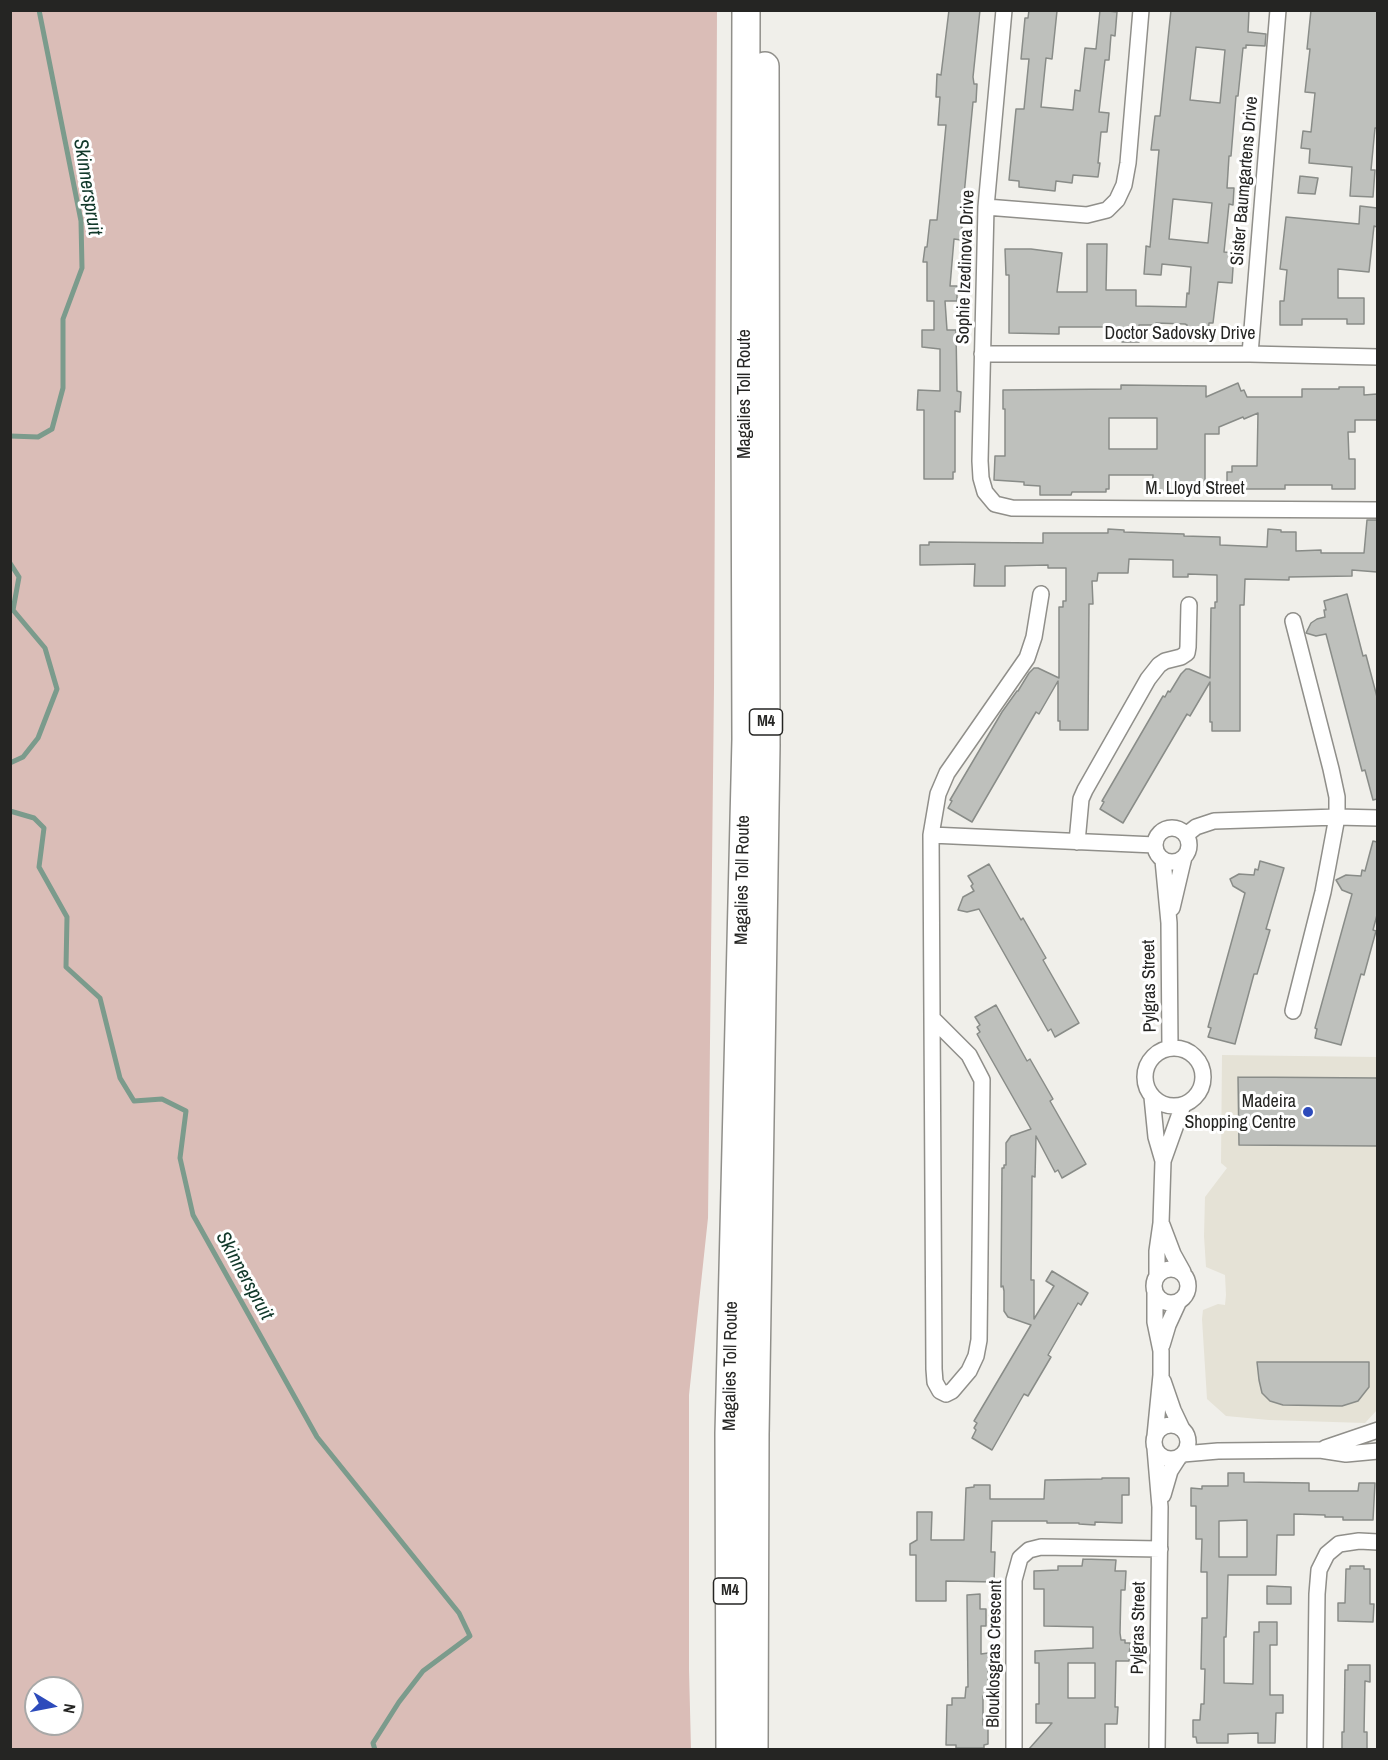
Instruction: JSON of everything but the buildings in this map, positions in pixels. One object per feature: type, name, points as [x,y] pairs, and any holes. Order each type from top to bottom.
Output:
[{"type":"highway","name":"Magalies Toll Route","points":[[730,1749],[729,1433],[746,739],[746,10]]},
{"type":"highway","name":"Magalies Toll Route","points":[[754,1749],[755,1434],[766,745],[764,10]]},
{"type":"street","name":"Sophie Izedinova Drive","points":[[1004,10],[986,207],[981,478],[985,492],[995,504],[1012,508]]},
{"type":"street","points":[[986,207],[1087,214],[1107,210],[1117,200],[1124,185],[1128,163],[1141,10]]},
{"type":"street","name":"Sister Baumgartens Drive","points":[[1250,354],[1278,10]]},
{"type":"street","name":"Doctor Sadovsky Drive","points":[[982,354],[1250,354],[1377,357]]},
{"type":"street","name":"M. Lloyd Street","points":[[1012,508],[1377,510]]},
{"type":"street","points":[[932,1018],[969,1055],[982,1080],[979,1340],[976,1356],[969,1371],[952,1391],[946,1394],[940,1391],[935,1382],[934,1369],[932,1018],[931,835],[938,794],[947,774],[1028,658],[1041,594]]},
{"type":"street","points":[[1077,842],[1084,790],[1149,679],[1165,661],[1187,653],[1189,604]]},
{"type":"street","points":[[1293,621],[1332,769],[1337,797],[1337,817],[1323,892],[1293,1011]]},
{"type":"street","points":[[1186,835],[1196,827],[1214,821],[1377,818]]},
{"type":"street","points":[[1166,829],[1177,829],[1186,835],[1189,849],[1184,857],[1174,862],[1163,860],[1156,851],[1155,845],[1158,835],[1166,829]]},
{"type":"street","points":[[931,835],[1155,845]]},
{"type":"street","name":"Pylgras Street","points":[[1169,923],[1184,857]]},
{"type":"street","name":"Pylgras Street","points":[[1163,860],[1169,923],[1170,1048]]},
{"type":"street","points":[[1170,1048],[1180,1048],[1196,1058],[1201,1066],[1202,1085],[1198,1094],[1191,1101],[1183,1106],[1174,1107],[1166,1106],[1152,1097],[1147,1089],[1145,1071],[1154,1056],[1170,1048]]},
{"type":"street","points":[[1152,1097],[1156,1137],[1163,1161]]},
{"type":"street","points":[[1161,1223],[1173,1254],[1188,1282],[1186,1293],[1179,1301],[1173,1303],[1162,1300],[1155,1292],[1155,1280],[1161,1223],[1163,1161],[1183,1106]]},
{"type":"street","points":[[1157,1275],[1172,1268],[1183,1272]]},
{"type":"street","name":"Pylgras Street","points":[[1155,1292],[1155,1322],[1161,1351],[1155,1442],[1160,1507],[1157,1749]]},
{"type":"street","name":"Pylgras Street","points":[[1161,1351],[1168,1325],[1179,1301]]},
{"type":"street","name":"Pylgras Street","points":[[1161,1375],[1173,1410],[1184,1431]]},
{"type":"street","points":[[1218,1451],[1178,1426],[1167,1425],[1157,1431],[1155,1442],[1162,1456],[1173,1459],[1181,1455],[1218,1451],[1320,1450],[1346,1454],[1377,1451]]},
{"type":"street","points":[[1320,1450],[1377,1430]]},
{"type":"street","points":[[1181,1455],[1188,1444],[1184,1431]]},
{"type":"street","name":"Pylgras Street","points":[[1160,1507],[1170,1471],[1181,1455]]},
{"type":"street","points":[[1315,1749],[1319,1570],[1327,1554],[1339,1544],[1359,1541],[1377,1542]]},
{"type":"street","name":"Blouklosgras Crescent","points":[[1014,1749],[1014,1580],[1020,1557],[1029,1550],[1041,1547],[1160,1549]]},
{"type":"shaded area","points":[[11,10],[717,11],[714,688],[708,1218],[689,1395],[691,1749],[11,1749]]},
{"type":"shaded area","name":"Madeira Shopping Centre","points":[[1222,1055],[1377,1057],[1377,1410],[1365,1423],[1269,1420],[1226,1416],[1207,1399],[1203,1310],[1218,1304],[1225,1305],[1226,1295],[1225,1275],[1206,1267],[1204,1236],[1205,1197],[1227,1168],[1221,1163]]},
{"type":"waterway","name":"Skinnerspruit","points":[[10,436],[38,437],[52,429],[63,388],[63,319],[82,268],[81,221],[39,10]]},
{"type":"waterway","name":"Skinnerspruit","points":[[10,563],[19,577],[13,610],[45,648],[57,689],[38,738],[23,757],[10,763]]},
{"type":"waterway","name":"Skinnerspruit","points":[[10,811],[34,818],[44,828],[39,867],[67,917],[66,967],[100,998],[120,1078],[134,1101],[162,1099],[186,1111],[180,1158],[193,1215],[317,1437],[459,1613],[470,1636],[423,1671],[399,1702],[373,1743],[375,1750]]},
{"type":"place","name":"Madeira Shopping Centre","points":[[1308,1112]]}]
